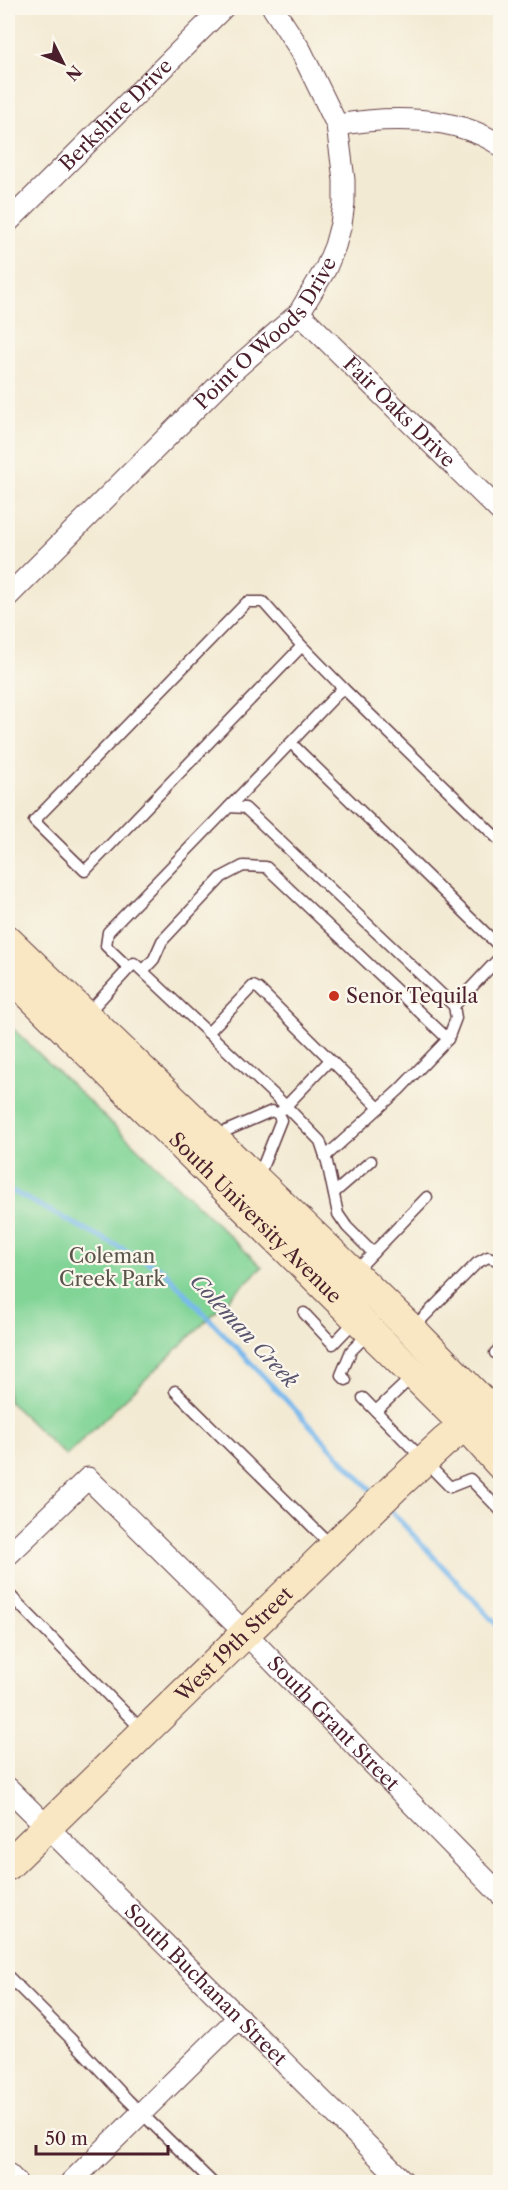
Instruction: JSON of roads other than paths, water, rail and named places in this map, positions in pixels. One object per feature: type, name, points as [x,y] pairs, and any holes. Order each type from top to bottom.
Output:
[{"type":"main road","name":"South University Avenue","points":[[8,941],[256,1181],[363,1263],[412,1330],[488,1413],[501,1464]]},
{"type":"main road","name":"South University Avenue","points":[[8,973],[414,1375],[488,1413]]},
{"type":"main road","name":"West 19th Street","points":[[8,1865],[394,1488],[424,1460],[488,1413]]},
{"type":"street","name":"Berkshire Drive","points":[[8,222],[222,8]]},
{"type":"street","name":"Point O Woods Drive","points":[[8,596],[234,370],[298,314],[326,268],[341,224],[344,180],[337,125],[301,51],[273,8]]},
{"type":"street","points":[[337,125],[368,120],[441,123],[471,130],[501,145]]},
{"type":"street","name":"Fair Oaks Drive","points":[[298,314],[501,511]]},
{"type":"street","name":"South Grant Street","points":[[8,1555],[87,1478],[246,1634],[501,1894]]},
{"type":"street","name":"South Buchanan Street","points":[[8,1788],[404,2182]]},
{"type":"street","points":[[71,2182],[239,2017]]},
{"type":"street","points":[[8,2174],[16,2182]]},
{"type":"lane","points":[[302,646],[85,871],[34,821],[247,602],[262,602],[343,688],[501,841]]},
{"type":"lane","points":[[129,968],[106,946],[108,932],[343,688]]},
{"type":"lane","points":[[291,743],[501,947]]},
{"type":"lane","points":[[229,807],[245,808],[454,1006],[456,1018],[448,1039],[379,1108],[325,1157]]},
{"type":"lane","points":[[143,971],[154,958],[162,940],[222,877],[243,866],[266,867],[448,1039]]},
{"type":"lane","points":[[454,1006],[501,957]]},
{"type":"lane","points":[[85,1016],[134,963],[208,1033],[282,1110],[320,1142],[338,1214],[347,1227],[363,1263],[427,1197]]},
{"type":"lane","points":[[208,1033],[253,986],[259,989],[379,1108]]},
{"type":"lane","points":[[256,1181],[281,1120],[282,1110],[330,1060]]},
{"type":"lane","points":[[214,1141],[226,1131],[272,1111],[282,1110]]},
{"type":"lane","points":[[334,1193],[371,1161]]},
{"type":"lane","points":[[412,1330],[477,1263],[488,1257],[501,1261]]},
{"type":"lane","points":[[304,1313],[333,1344],[364,1326]]},
{"type":"lane","points":[[346,1380],[341,1375],[364,1326]]},
{"type":"lane","points":[[376,1411],[414,1375]]},
{"type":"lane","points":[[175,1391],[334,1548]]},
{"type":"lane","points":[[363,1398],[450,1487],[470,1479],[501,1510]]},
{"type":"lane","points":[[8,1593],[145,1732]]},
{"type":"lane","points":[[8,1976],[212,2182]]},
{"type":"waterway","name":"Coleman Creek","points":[[8,1189],[163,1270],[372,1491]]},
{"type":"waterway","name":"Coleman Creek","points":[[390,1510],[500,1628]]},
{"type":"place","name":"Senor Tequila","points":[[334,996]]},
{"type":"park label","name":"Coleman Creek Park","points":[[112,1268]]}]
